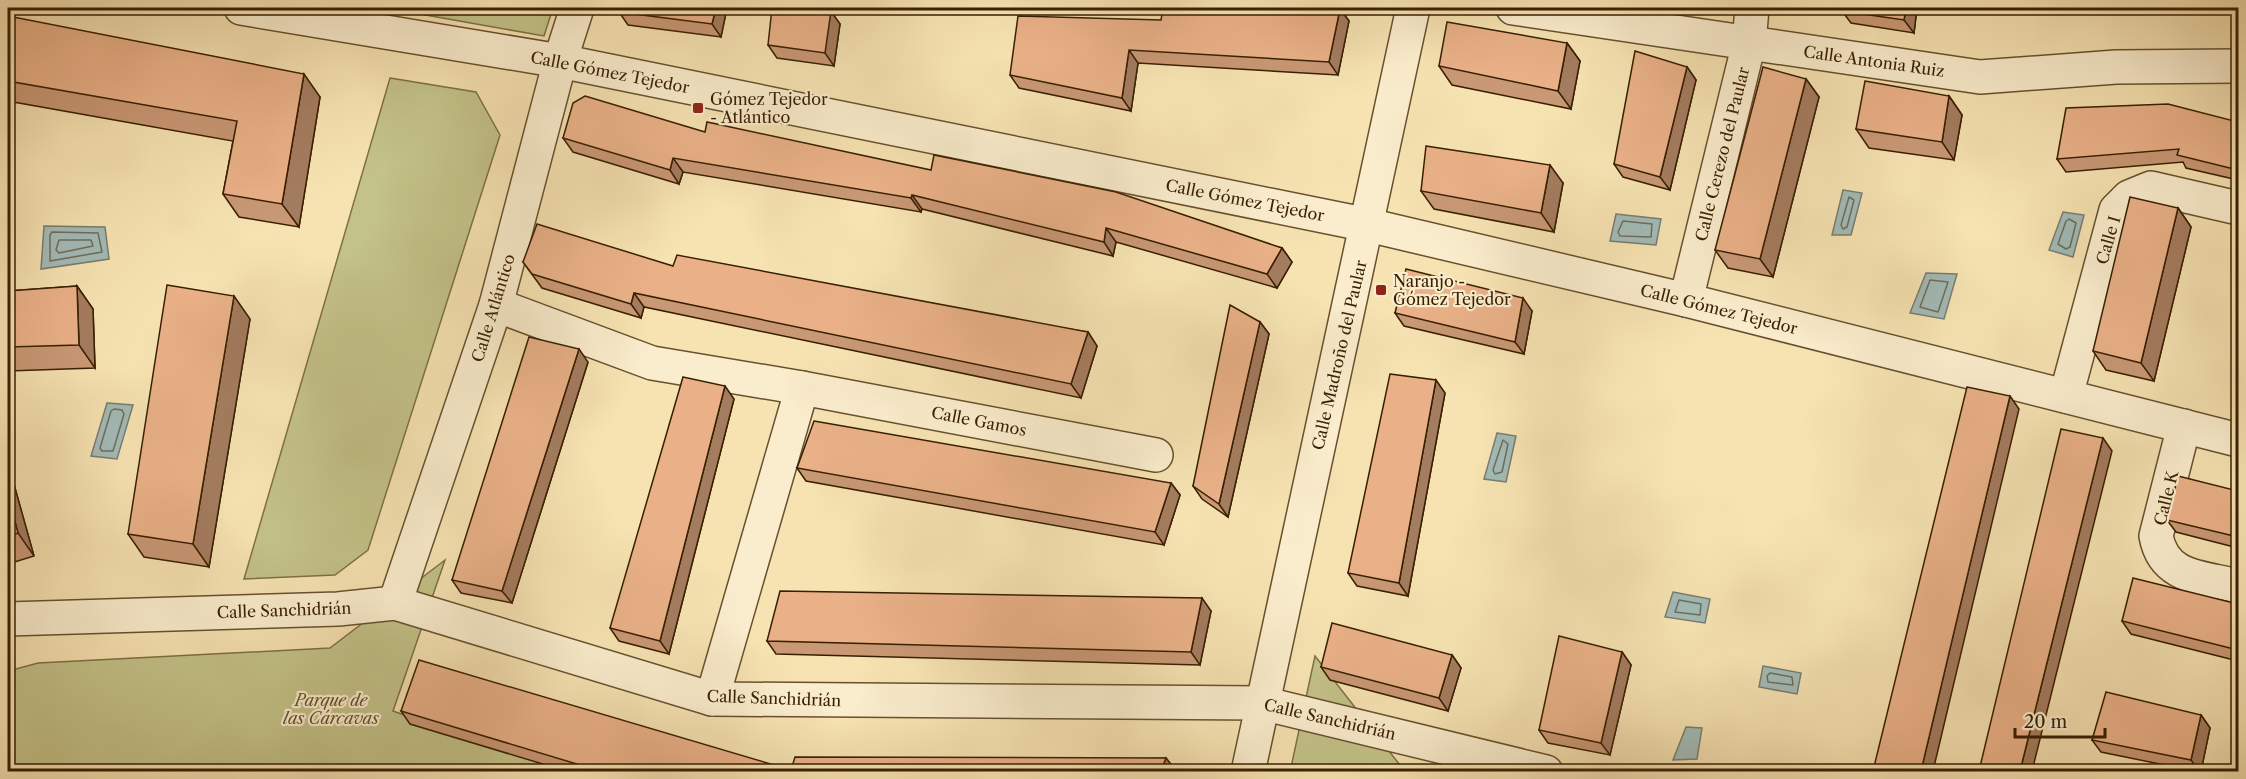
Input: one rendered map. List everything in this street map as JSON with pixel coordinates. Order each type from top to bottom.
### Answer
[{"type":"street","name":"Calle Gómez Tejedor","points":[[242,8],[560,61],[1368,225],[1686,300],[2238,440]]},
{"type":"street","name":"Calle Atlántico","points":[[395,603],[496,306],[560,61],[577,8]]},
{"type":"street","name":"Calle Madroño del Paular","points":[[1248,771],[1368,225],[1413,8]]},
{"type":"street","name":"Calle Antonia Ruiz","points":[[1513,8],[1980,77],[2116,67],[2238,66]]},
{"type":"street","name":"Calle Cerezo del Paular","points":[[1686,300],[1749,43],[1752,8]]},
{"type":"street","name":"Calle I","points":[[2066,396],[2116,210],[2129,197],[2151,188],[2238,208]]},
{"type":"street","name":"Calle Gamos","points":[[496,306],[652,363],[802,388],[1156,455]]},
{"type":"street","points":[[712,699],[802,388]]},
{"type":"street","name":"Calle K","points":[[2184,426],[2156,536],[2159,552],[2168,565],[2183,573],[2238,586]]},
{"type":"street","name":"Calle Sanchidrián","points":[[8,619],[338,609],[395,603],[712,699],[1262,703],[1546,771]]},
{"type":"green space","points":[[386,8],[553,8],[544,36]]},
{"type":"green space","points":[[390,78],[476,92],[500,135],[368,550],[335,575],[244,579]]},
{"type":"green space","name":"Parque de las Cárcavas","points":[[445,560],[393,711],[566,772],[8,772],[8,671],[38,663],[330,648]]},
{"type":"green space","points":[[1315,656],[1403,769],[1402,772],[1290,772]]},
{"type":"water","points":[[1843,190],[1862,193],[1851,235],[1832,235]]},
{"type":"water","points":[[2063,212],[2084,215],[2073,257],[2049,250]]},
{"type":"water","points":[[1616,214],[1661,219],[1656,245],[1610,241]]},
{"type":"water","points":[[44,226],[105,227],[109,259],[41,269]]},
{"type":"water","points":[[1926,273],[1957,274],[1944,319],[1910,313]]},
{"type":"water","points":[[107,403],[133,405],[117,459],[91,456]]},
{"type":"water","points":[[1497,433],[1516,436],[1506,482],[1484,479]]},
{"type":"water","points":[[1673,592],[1710,599],[1705,623],[1665,617]]},
{"type":"water","points":[[1763,666],[1801,673],[1797,694],[1759,687]]},
{"type":"water","points":[[1686,727],[1702,728],[1697,759],[1673,760]]},
{"type":"building","points":[[620,8],[716,8],[712,24],[619,12]]},
{"type":"building","points":[[772,8],[820,8],[831,11],[825,53],[768,45]]},
{"type":"building","points":[[1163,8],[1340,9],[1329,62],[1129,50],[1122,98],[1010,75],[1018,16],[1161,20]]},
{"type":"building","points":[[1842,8],[1906,8],[1904,20],[1842,11]]},
{"type":"building","points":[[8,16],[304,74],[282,204],[223,194],[237,121],[8,81]]},
{"type":"building","points":[[1447,22],[1567,43],[1558,91],[1439,66]]},
{"type":"building","points":[[1635,51],[1687,67],[1660,177],[1614,164]]},
{"type":"building","points":[[1763,67],[1806,79],[1760,259],[1715,250]]},
{"type":"building","points":[[1865,81],[1949,96],[1942,142],[1856,129]]},
{"type":"building","points":[[585,96],[705,132],[707,122],[931,170],[934,155],[1116,192],[1282,248],[1267,274],[1106,228],[1104,242],[912,195],[911,198],[673,158],[670,170],[563,138],[573,103]]},
{"type":"building","points":[[2168,104],[2238,122],[2238,170],[2177,155],[2179,149],[2057,159],[2066,108]]},
{"type":"building","points":[[1426,146],[1550,165],[1541,213],[1421,191]]},
{"type":"building","points":[[2130,197],[2178,208],[2141,363],[2093,351]]},
{"type":"building","points":[[537,224],[673,266],[677,255],[1088,332],[1071,384],[634,293],[631,304],[532,274],[523,262]]},
{"type":"building","points":[[1406,269],[1523,298],[1515,342],[1395,313]]},
{"type":"building","points":[[167,285],[234,296],[193,544],[128,534]]},
{"type":"building","points":[[77,286],[79,345],[8,347],[8,291]]},
{"type":"building","points":[[1230,305],[1260,322],[1219,504],[1193,486]]},
{"type":"building","points":[[529,337],[579,349],[502,591],[452,580]]},
{"type":"building","points":[[1390,374],[1436,380],[1399,583],[1348,573]]},
{"type":"building","points":[[683,377],[725,386],[660,641],[610,628]]},
{"type":"building","points":[[1967,387],[2010,396],[1921,771],[1873,771]]},
{"type":"building","points":[[814,421],[1171,483],[1155,532],[797,468]]},
{"type":"building","points":[[2061,429],[2103,438],[2020,771],[1979,771]]},
{"type":"building","points":[[2178,476],[2238,491],[2238,537],[2167,520]]},
{"type":"building","points":[[8,496],[18,533],[8,537]]},
{"type":"building","points":[[2133,578],[2238,604],[2238,650],[2122,621]]},
{"type":"building","points":[[780,591],[1202,598],[1191,652],[767,641]]},
{"type":"building","points":[[1332,623],[1452,655],[1439,698],[1321,667]]},
{"type":"building","points":[[1559,636],[1622,652],[1601,743],[1539,730]]},
{"type":"building","points":[[419,660],[791,770],[795,757],[1166,758],[1161,771],[600,771],[401,711]]},
{"type":"building","points":[[2106,692],[2201,715],[2191,760],[2092,740]]},
{"type":"place","name":"Gómez Tejedor - Atlántico","points":[[698,108]]},
{"type":"place","name":"Naranjo - Gómez Tejedor","points":[[1381,290]]}]
